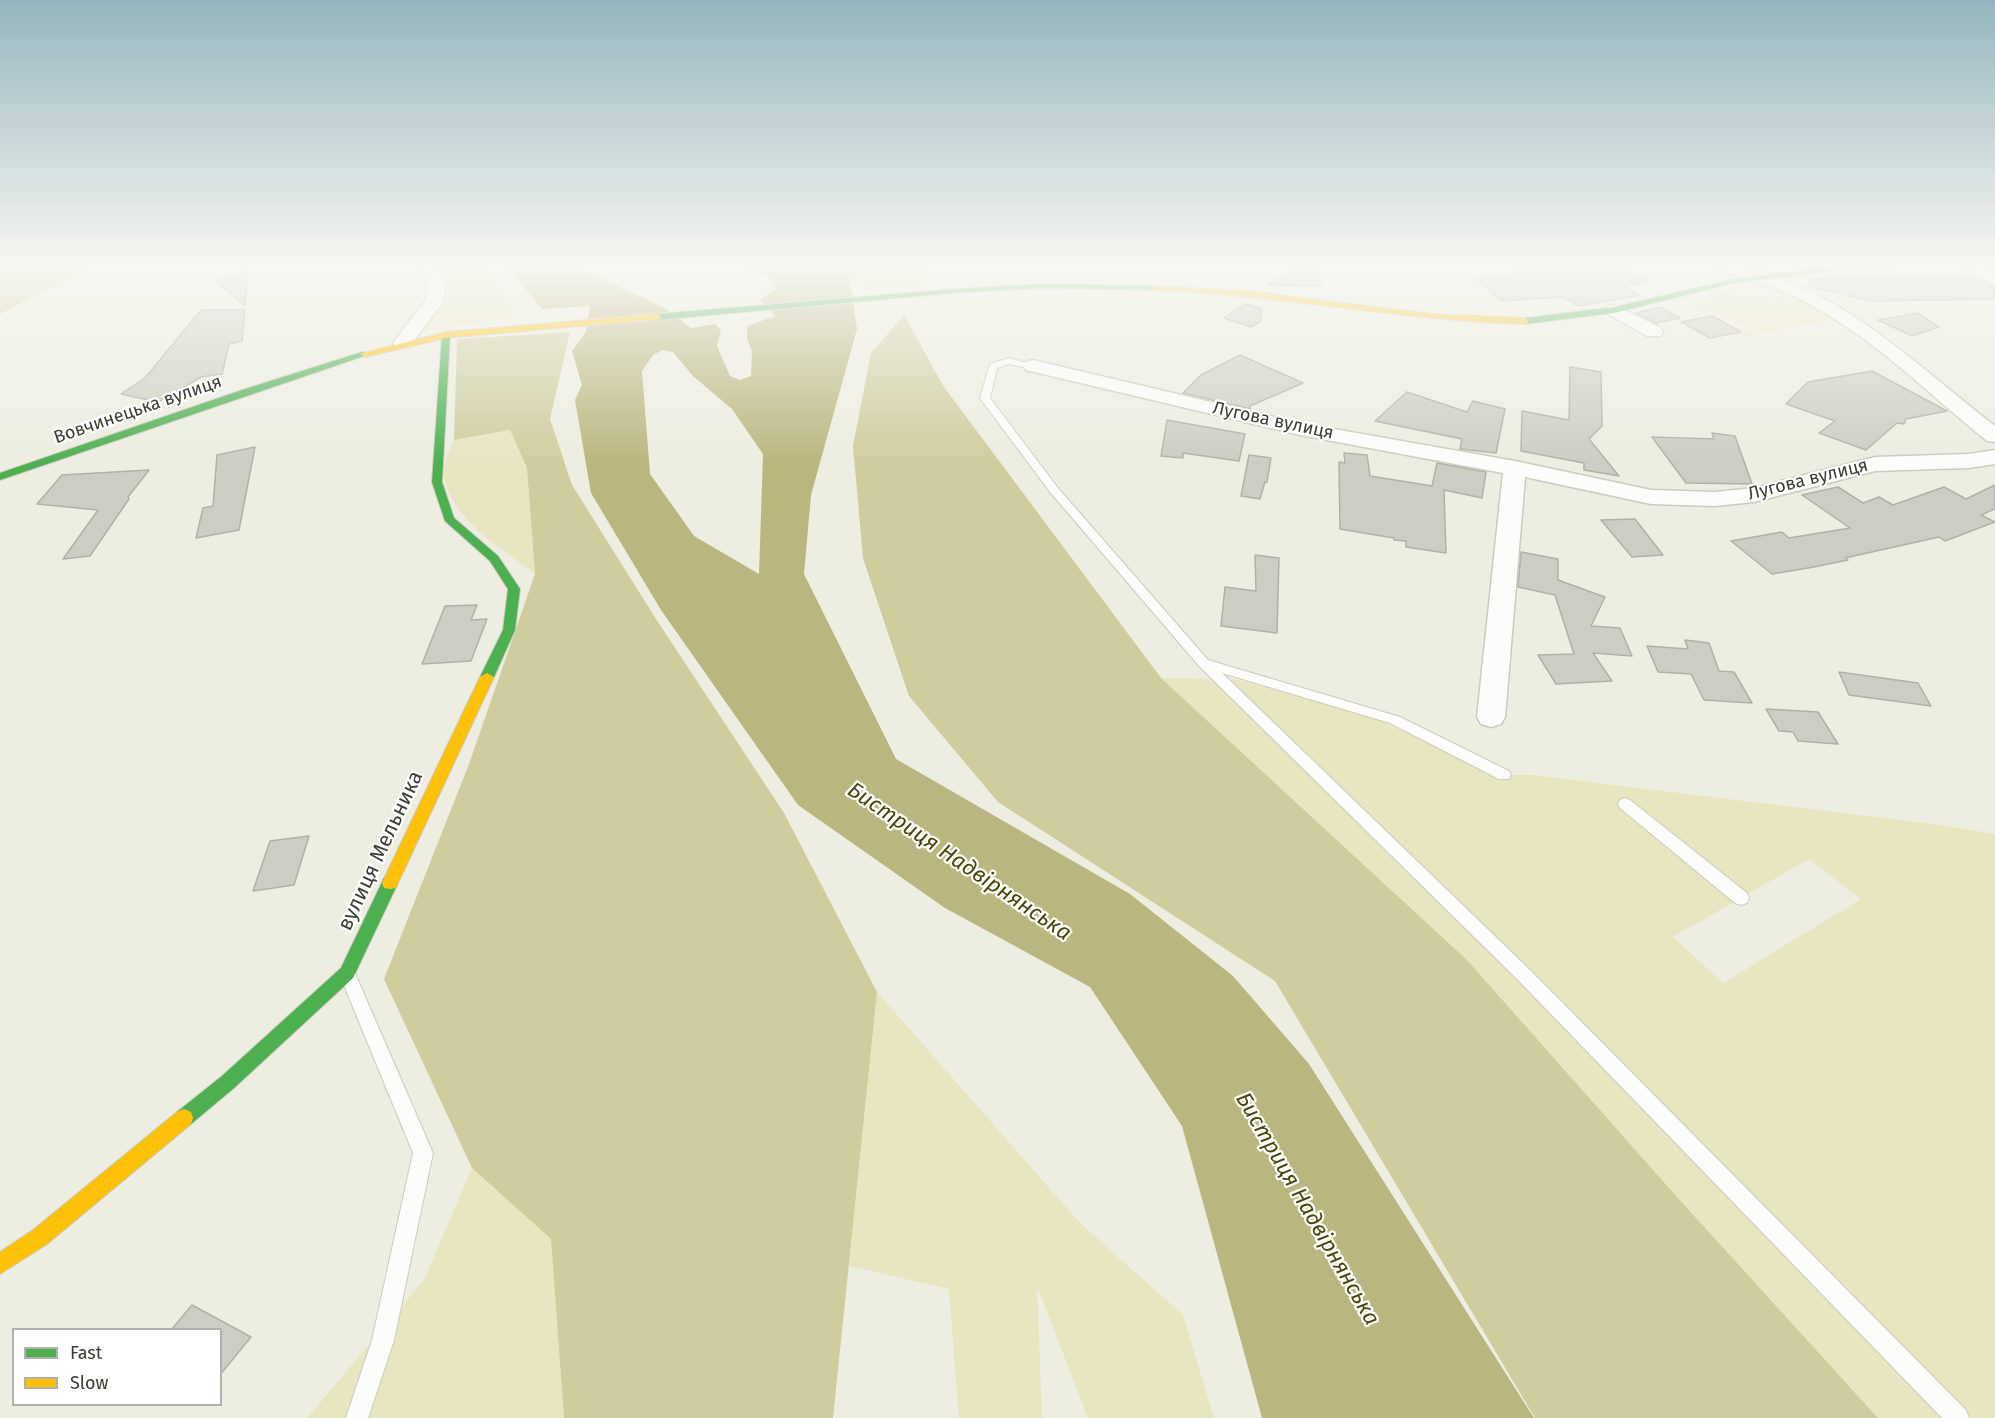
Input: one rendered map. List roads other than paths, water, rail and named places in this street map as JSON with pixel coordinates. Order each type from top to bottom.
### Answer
[{"type":"street","points":[[402,343],[411,331]]},
{"type":"street","name":"Вовчинецька вулиця","points":[[0,477],[89,444],[355,356],[402,343],[446,335],[495,331]]},
{"type":"street","points":[[1866,331],[1995,436]]},
{"type":"street","name":"вулиця Мельника","points":[[0,1264],[40,1237],[228,1082],[346,973],[509,630],[514,589],[494,559],[449,519],[437,482],[446,335]]},
{"type":"street","name":"Лугова вулиця","points":[[1033,366],[1300,429],[1515,468],[1651,497],[1715,499],[1754,495],[1875,464],[1969,461],[1995,457]]},
{"type":"street","points":[[1491,717],[1515,468]]},
{"type":"lane","points":[[1033,366],[1009,361],[993,366],[985,398],[1054,490],[1204,663],[1524,975],[1958,1418]]},
{"type":"lane","points":[[1204,663],[1395,720],[1504,775]]},
{"type":"lane","points":[[1625,804],[1741,898]]},
{"type":"lane","points":[[346,973],[423,1153],[383,1340],[357,1418]]},
{"type":"water","name":"Бистриця Надвірнянська","points":[[721,331],[717,346],[730,376],[740,380],[751,376],[752,351],[747,339],[747,331],[856,331],[811,495],[804,574],[896,759],[1130,894],[1233,976],[1309,1064],[1534,1418],[1262,1418],[1182,1126],[1090,987],[945,908],[798,805],[661,610],[591,493],[575,400],[582,385],[572,351],[586,332]],"holes":[[[663,350],[673,352],[693,376],[732,409],[763,454],[759,574],[694,536],[650,474],[642,371],[653,355]]]}]
